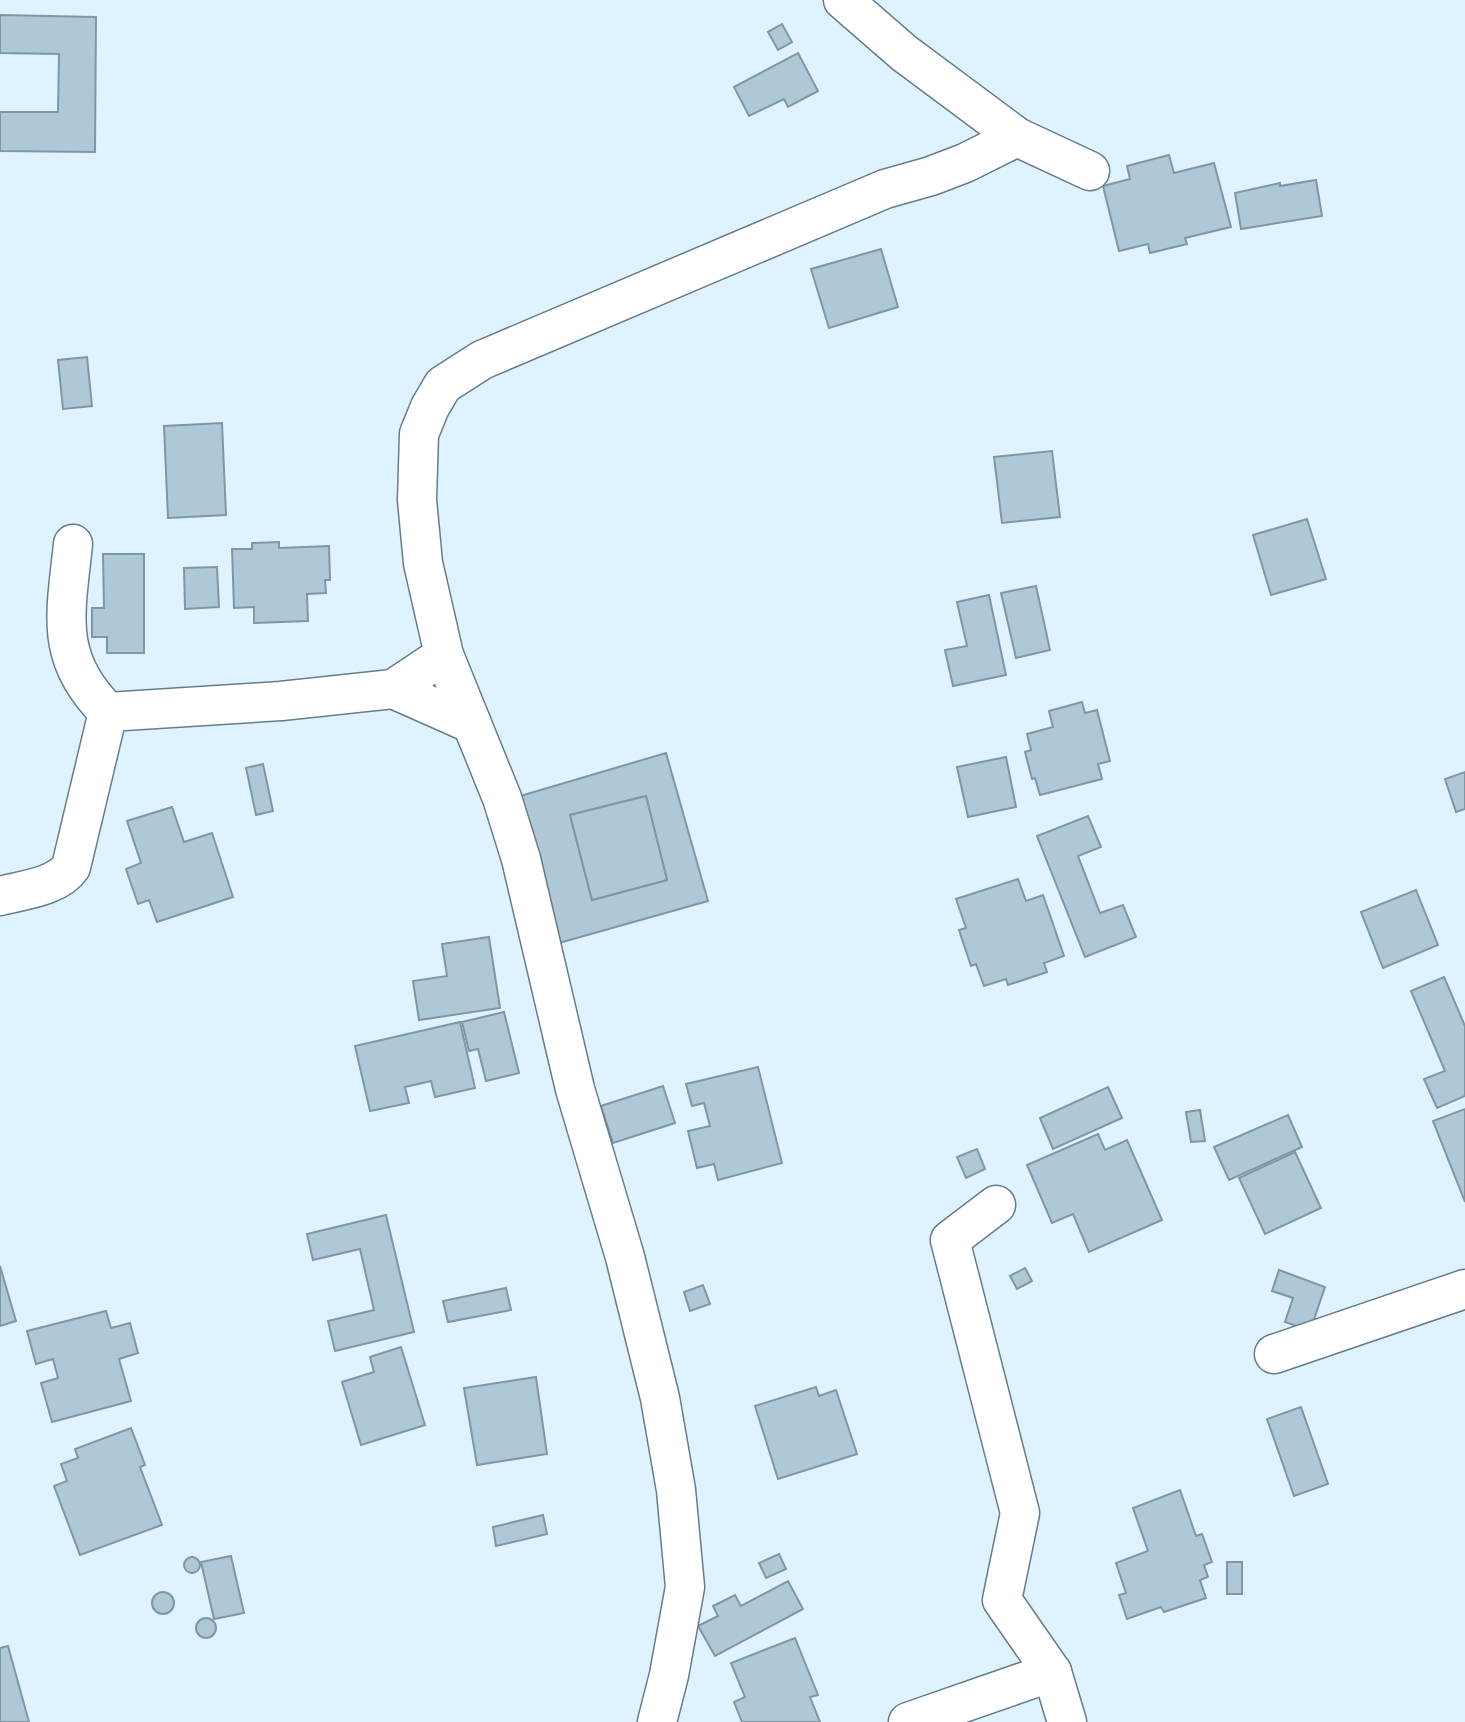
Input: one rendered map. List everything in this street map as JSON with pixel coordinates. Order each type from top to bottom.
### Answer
[{"type":"street","points":[[843,0],[904,53],[1017,136],[1090,171]]},
{"type":"street","points":[[657,1722],[669,1675],[685,1587],[676,1490],[660,1398],[625,1257],[576,1089],[522,859],[502,798],[444,655],[423,563],[417,478],[419,434],[443,385],[482,360],[885,189],[965,163],[1017,136]]},
{"type":"street","points":[[73,544],[65,617],[69,655],[80,678],[108,712]]},
{"type":"street","points":[[108,712],[281,701],[393,689],[444,655]]},
{"type":"street","points":[[393,689],[472,724]]},
{"type":"street","points":[[0,897],[57,880],[71,867],[108,712]]},
{"type":"street","points":[[996,1205],[950,1240],[1020,1513],[1002,1600],[1052,1671],[1068,1722]]},
{"type":"street","points":[[1274,1354],[1465,1289]]},
{"type":"street","points":[[908,1722],[1052,1671]]},
{"type":"building","points":[[0,15],[96,17],[95,152],[0,151],[0,112],[58,112],[59,54],[0,53]]},
{"type":"building","points":[[782,24],[792,42],[778,50],[768,32]]},
{"type":"building","points":[[798,53],[818,91],[788,107],[784,99],[749,116],[734,87]]},
{"type":"building","points":[[1169,155],[1174,173],[1214,163],[1231,227],[1185,238],[1187,244],[1150,253],[1148,244],[1119,251],[1103,186],[1130,179],[1127,166]]},
{"type":"building","points":[[1316,180],[1322,216],[1241,229],[1235,193],[1280,183],[1280,186]]},
{"type":"building","points":[[881,249],[898,307],[829,328],[811,269]]},
{"type":"building","points":[[87,357],[92,406],[63,409],[58,360]]},
{"type":"building","points":[[222,423],[226,515],[168,518],[164,426]]},
{"type":"building","points":[[1052,451],[1060,517],[1002,523],[994,457]]},
{"type":"building","points":[[1307,519],[1326,579],[1271,595],[1253,535]]},
{"type":"building","points":[[279,542],[279,548],[329,546],[330,580],[325,580],[326,593],[307,594],[308,621],[254,623],[254,607],[234,608],[232,549],[252,549],[252,543]]},
{"type":"building","points":[[103,554],[144,554],[144,653],[107,653],[107,637],[92,637],[92,608],[104,608]]},
{"type":"building","points":[[217,567],[219,607],[185,609],[184,568]]},
{"type":"building","points":[[1036,586],[1050,650],[1016,658],[1001,593]]},
{"type":"building","points":[[989,595],[1006,675],[953,686],[945,650],[967,646],[957,602]]},
{"type":"building","points":[[1082,702],[1085,713],[1097,710],[1110,761],[1098,764],[1102,779],[1040,795],[1035,778],[1032,779],[1025,752],[1031,750],[1027,734],[1053,727],[1049,711]]},
{"type":"building","points":[[666,753],[708,901],[559,943],[517,797]],"holes":[[[646,796],[667,880],[592,900],[570,815]]]},
{"type":"building","points":[[1006,757],[1016,807],[968,817],[957,767]]},
{"type":"building","points":[[263,764],[273,811],[256,815],[246,768]]},
{"type":"building","points":[[1465,772],[1465,809],[1456,812],[1445,779]]},
{"type":"building","points":[[646,796],[667,880],[592,900],[570,815]]},
{"type":"building","points":[[172,807],[184,842],[212,833],[233,897],[157,922],[149,900],[138,904],[126,869],[141,863],[127,821]]},
{"type":"building","points":[[1088,816],[1101,847],[1078,856],[1100,913],[1123,905],[1136,937],[1085,957],[1037,836]]},
{"type":"building","points":[[1018,879],[1026,901],[1043,895],[1064,956],[1044,963],[1047,972],[1008,985],[1006,979],[984,986],[976,964],[971,966],[959,930],[966,928],[956,899]]},
{"type":"building","points":[[1416,890],[1438,945],[1383,968],[1361,912]]},
{"type":"building","points":[[489,937],[500,1008],[419,1020],[413,981],[447,976],[442,944]]},
{"type":"building","points":[[1444,977],[1465,1026],[1465,1096],[1437,1108],[1424,1079],[1445,1071],[1411,991]]},
{"type":"building","points":[[504,1012],[519,1073],[486,1081],[478,1049],[469,1051],[462,1022]]},
{"type":"building","points":[[460,1022],[475,1088],[435,1097],[431,1081],[405,1087],[409,1103],[370,1111],[355,1046]]},
{"type":"building","points":[[758,1067],[782,1163],[718,1180],[714,1164],[697,1168],[688,1131],[710,1126],[704,1103],[692,1106],[686,1084]]},
{"type":"building","points":[[663,1086],[675,1123],[613,1143],[601,1106]]},
{"type":"building","points":[[1108,1087],[1122,1118],[1053,1149],[1040,1118]]},
{"type":"building","points":[[1465,1109],[1465,1202],[1433,1121]]},
{"type":"building","points":[[1200,1110],[1205,1141],[1191,1142],[1186,1112]]},
{"type":"building","points":[[1288,1115],[1302,1147],[1229,1180],[1214,1147]]},
{"type":"building","points":[[1098,1134],[1105,1150],[1127,1140],[1162,1220],[1089,1252],[1073,1214],[1052,1223],[1027,1165]]},
{"type":"building","points":[[977,1149],[985,1169],[966,1178],[957,1157]]},
{"type":"building","points":[[1295,1152],[1321,1208],[1265,1234],[1239,1178]]},
{"type":"building","points":[[386,1215],[414,1332],[335,1351],[328,1321],[374,1310],[360,1249],[313,1260],[307,1234]]},
{"type":"building","points":[[0,1266],[16,1321],[0,1326]]},
{"type":"building","points":[[1025,1268],[1032,1281],[1017,1289],[1010,1276]]},
{"type":"building","points":[[1279,1270],[1325,1287],[1310,1331],[1285,1322],[1293,1298],[1272,1291]]},
{"type":"building","points":[[703,1285],[710,1304],[690,1311],[684,1292]]},
{"type":"building","points":[[506,1288],[511,1310],[448,1322],[443,1301]]},
{"type":"building","points":[[106,1311],[111,1328],[130,1323],[138,1353],[119,1359],[131,1401],[52,1422],[41,1383],[58,1378],[53,1359],[36,1364],[27,1331]]},
{"type":"building","points":[[401,1347],[425,1425],[361,1445],[342,1382],[374,1372],[370,1357]]},
{"type":"building","points":[[536,1377],[547,1454],[477,1465],[464,1388]]},
{"type":"building","points":[[816,1387],[819,1396],[836,1390],[857,1454],[778,1479],[755,1406]]},
{"type":"building","points":[[1301,1407],[1328,1484],[1294,1496],[1267,1419]]},
{"type":"building","points":[[131,1428],[145,1465],[140,1467],[162,1525],[80,1555],[54,1486],[67,1481],[61,1464],[78,1458],[75,1449]]},
{"type":"building","points":[[1180,1490],[1196,1536],[1202,1534],[1212,1562],[1204,1565],[1208,1577],[1200,1580],[1206,1598],[1164,1612],[1161,1607],[1127,1619],[1119,1595],[1126,1593],[1116,1563],[1148,1551],[1133,1508]]},
{"type":"building","points":[[543,1515],[547,1534],[496,1546],[493,1527]]},
{"type":"building","points":[[779,1554],[786,1569],[766,1578],[759,1563]]},
{"type":"building","points":[[231,1556],[244,1613],[214,1619],[201,1562]]},
{"type":"building","points":[[192,1557],[198,1559],[198,1571],[192,1573],[186,1571],[184,1565],[186,1559]]},
{"type":"building","points":[[1227,1562],[1242,1562],[1242,1594],[1227,1594]]},
{"type":"building","points":[[788,1581],[803,1609],[715,1656],[698,1626],[718,1616],[713,1606],[735,1595],[741,1606]]},
{"type":"building","points":[[163,1592],[171,1595],[174,1603],[171,1611],[163,1614],[155,1611],[152,1603],[155,1595]]},
{"type":"building","points":[[206,1618],[213,1621],[216,1628],[213,1635],[206,1638],[199,1635],[196,1628],[199,1621]]},
{"type":"building","points":[[795,1638],[818,1695],[810,1697],[820,1722],[742,1722],[734,1702],[745,1697],[731,1663]]},
{"type":"building","points":[[8,1646],[29,1722],[0,1722],[0,1648]]}]
